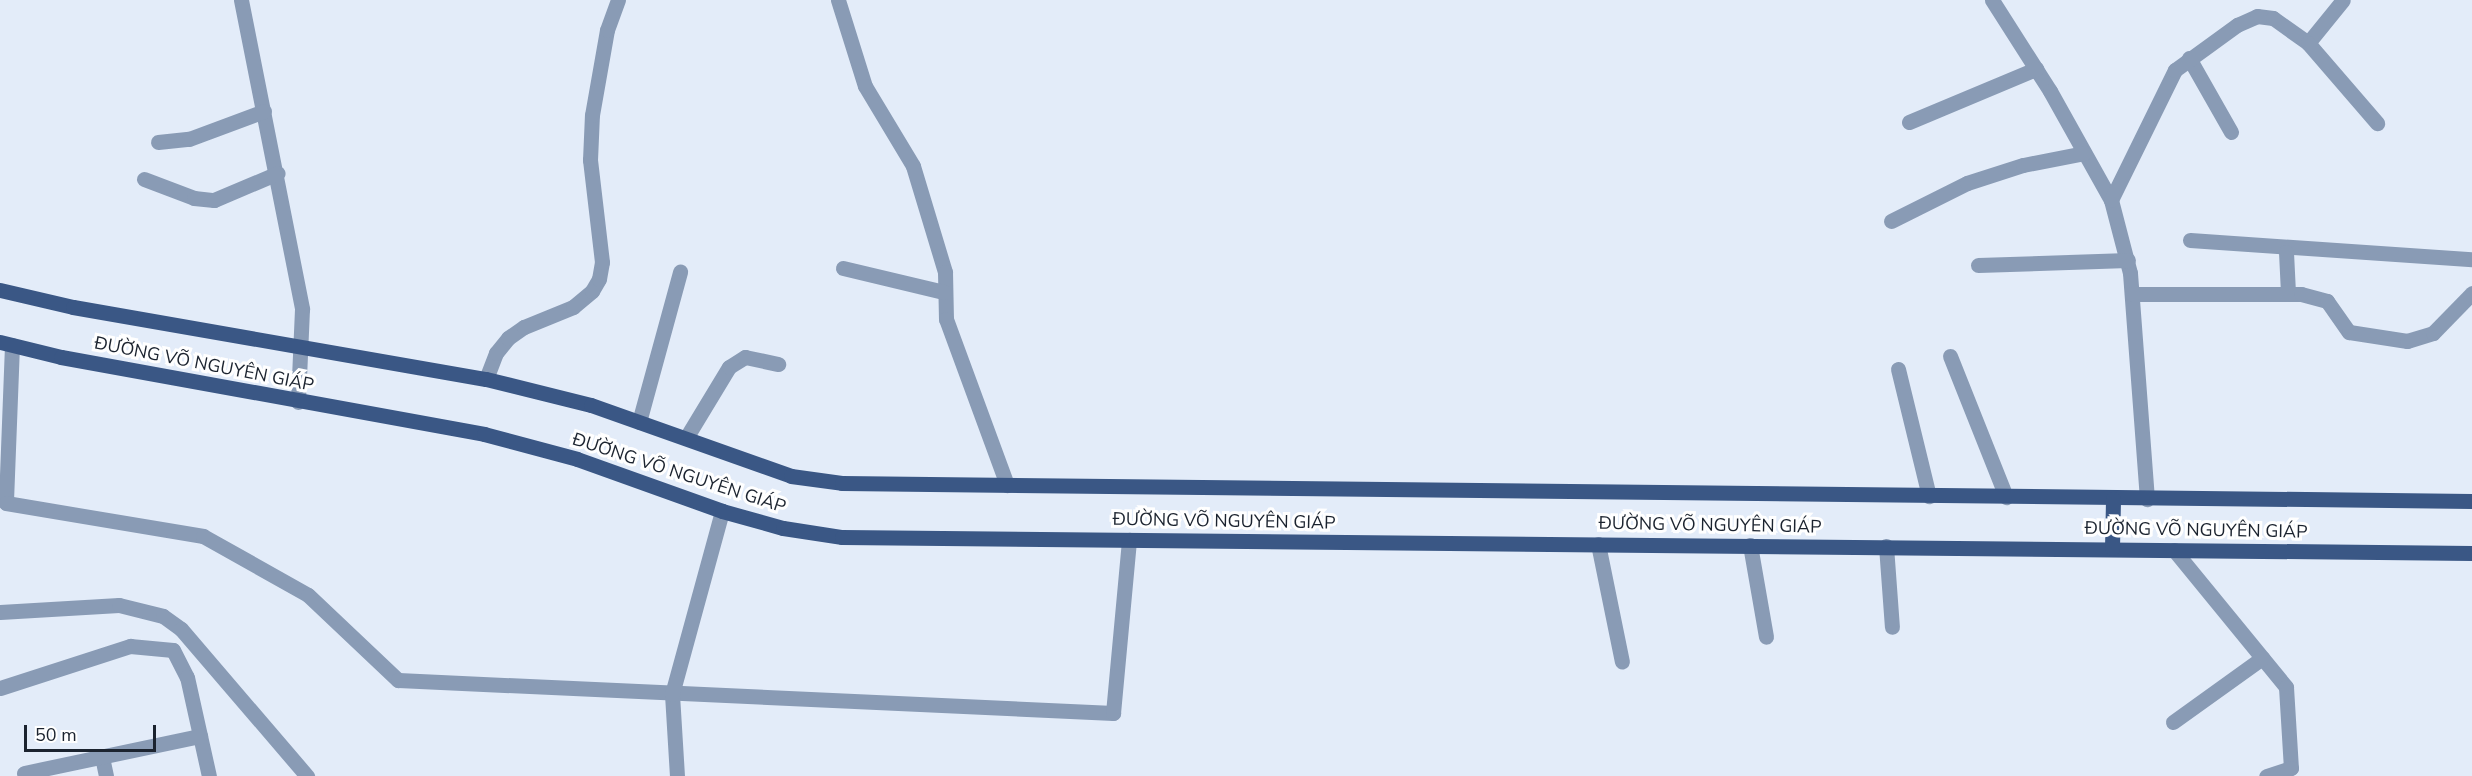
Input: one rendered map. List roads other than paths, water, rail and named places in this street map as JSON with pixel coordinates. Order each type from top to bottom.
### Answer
[{"type":"main road","name":"ĐƯỜNG VÕ NGUYÊN GIÁP","points":[[0,290],[74,307],[486,379],[591,405],[791,476],[842,483],[2113,499],[2472,501]]},
{"type":"main road","name":"ĐƯỜNG VÕ NGUYÊN GIÁP","points":[[6,343],[298,402],[484,434],[578,459],[722,511],[783,528],[842,537],[2472,553]]},
{"type":"main road","points":[[2112,548],[2113,499]]},
{"type":"street","points":[[241,0],[278,173],[302,309],[298,402]]},
{"type":"street","points":[[486,379],[496,353],[508,338],[524,327],[573,307],[592,291],[599,279],[602,262],[591,178],[592,115],[607,30],[618,0]]},
{"type":"street","points":[[838,0],[865,86],[913,166],[937,238],[945,272],[946,319],[1006,485]]},
{"type":"street","points":[[1992,0],[2036,69],[2111,200],[2128,260],[2133,294],[2146,499]]},
{"type":"street","points":[[2308,43],[2343,0]]},
{"type":"street","points":[[2111,200],[2175,70],[2189,58],[2257,16],[2273,18],[2308,43],[2377,123]]},
{"type":"street","points":[[2189,58],[2232,132]]},
{"type":"street","points":[[1909,122],[2036,69]]},
{"type":"street","points":[[158,142],[189,139],[264,111]]},
{"type":"street","points":[[1891,221],[1967,183],[2024,165],[2084,153]]},
{"type":"street","points":[[144,179],[194,198],[214,200],[278,173]]},
{"type":"street","points":[[2190,240],[2472,259]]},
{"type":"street","points":[[2286,252],[2288,293]]},
{"type":"street","points":[[1978,265],[2128,260]]},
{"type":"street","points":[[843,268],[944,292]]},
{"type":"street","points":[[639,422],[680,272]]},
{"type":"street","points":[[2133,294],[2288,293],[2327,301],[2349,332],[2407,341],[2433,333],[2472,293]]},
{"type":"street","points":[[6,343],[6,503],[203,536],[308,596],[398,680],[1113,713],[1129,540]]},
{"type":"street","points":[[1950,356],[2006,497]]},
{"type":"street","points":[[686,438],[729,367],[745,357],[778,364]]},
{"type":"street","points":[[1899,369],[1929,496]]},
{"type":"street","points":[[677,776],[672,694],[722,511]]},
{"type":"street","points":[[1598,543],[1622,662]]},
{"type":"street","points":[[1750,545],[1766,637]]},
{"type":"street","points":[[1886,546],[1892,627]]},
{"type":"street","points":[[2174,550],[2286,687],[2291,768],[2266,776]]},
{"type":"street","points":[[0,612],[118,605],[163,616],[181,629],[307,776]]},
{"type":"street","points":[[0,687],[130,646],[164,646],[173,650],[180,660],[209,776]]},
{"type":"street","points":[[2173,722],[2262,658]]},
{"type":"street","points":[[24,773],[200,736]]},
{"type":"street","points":[[102,757],[106,776]]}]
